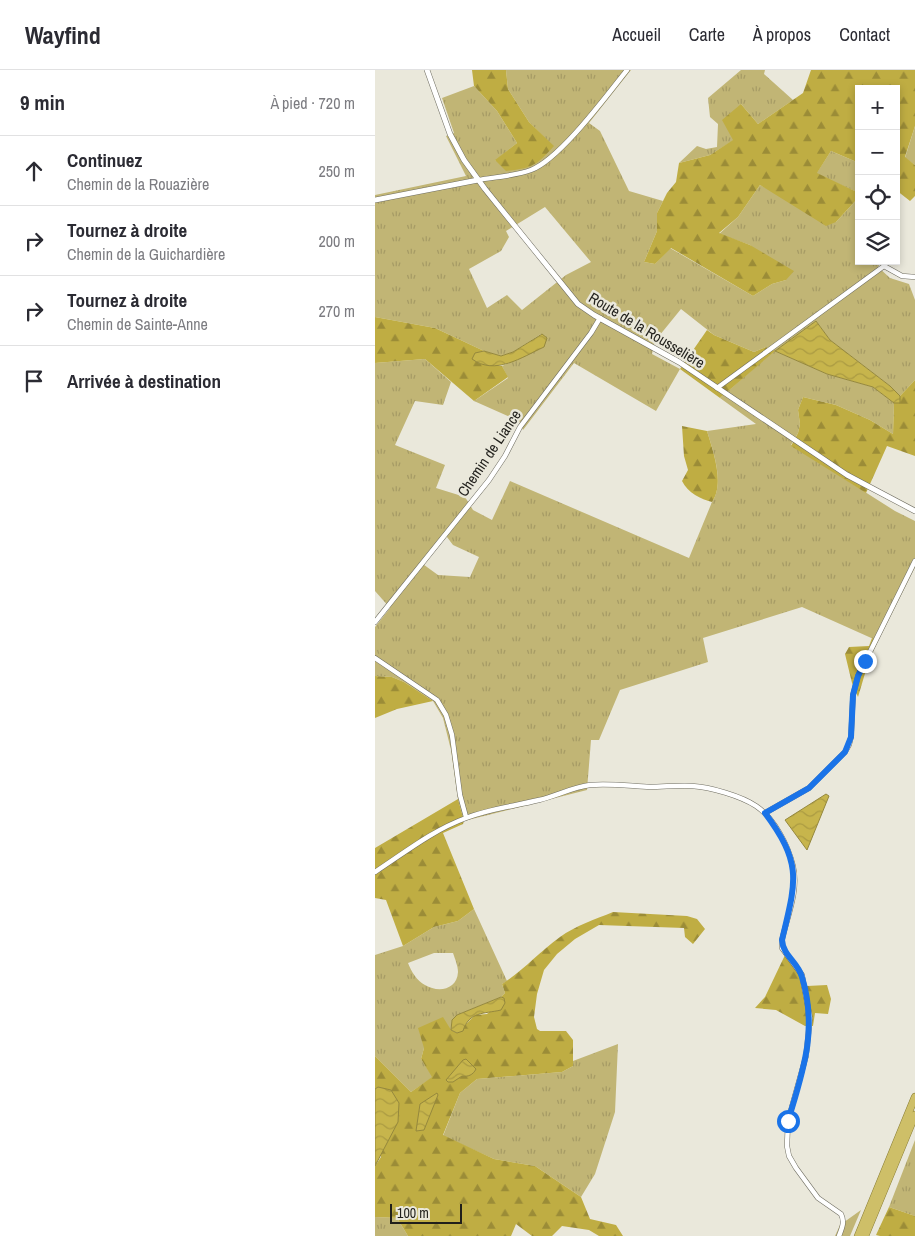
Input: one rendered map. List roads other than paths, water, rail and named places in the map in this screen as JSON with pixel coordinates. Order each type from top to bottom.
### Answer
[{"type":"highway","points":[[858,1236],[915,1097]]},
{"type":"highway","points":[[865,1236],[915,1115]]},
{"type":"street","name":"Route de la Rousselière","points":[[427,70],[451,134],[464,160],[575,301],[599,318],[679,362],[847,475],[915,511]]},
{"type":"street","points":[[375,200],[531,170],[556,153],[627,70]]},
{"type":"street","points":[[717,388],[884,266],[902,276],[915,276]]},
{"type":"street","name":"Chemin de Liance","points":[[375,622],[489,480],[505,456],[520,427],[591,333],[599,318]]},
{"type":"street","points":[[765,813],[809,788],[830,768],[849,745],[853,695],[858,676],[915,561]]},
{"type":"street","points":[[375,658],[437,700],[452,735],[459,795],[466,818]]},
{"type":"street","points":[[375,872],[438,831],[466,818],[540,800],[587,785],[601,784],[666,788],[702,787],[755,805],[765,813],[777,830],[793,867],[794,882],[782,948],[802,975],[810,1018],[806,1056],[788,1121],[787,1146],[789,1156],[796,1168],[818,1198],[841,1214],[843,1226],[839,1236]]},
{"type":"water","points":[[816,321],[830,340],[890,386],[900,396],[900,403],[894,403],[873,387],[827,374],[775,351]]},
{"type":"water","points":[[542,334],[547,338],[544,347],[518,360],[490,366],[472,359],[475,353],[484,351],[501,356],[513,352]]},
{"type":"water","points":[[826,794],[829,796],[807,850],[785,820]]},
{"type":"water","points":[[501,997],[504,998],[505,1003],[501,1010],[478,1014],[469,1020],[463,1031],[457,1033],[451,1030],[452,1020],[457,1015]]},
{"type":"water","points":[[466,1059],[476,1069],[475,1071],[453,1082],[448,1082],[446,1080]]},
{"type":"water","points":[[378,1087],[391,1090],[399,1103],[398,1122],[375,1166],[375,1089]]},
{"type":"water","points":[[437,1093],[438,1095],[424,1130],[416,1131],[420,1104]]}]
